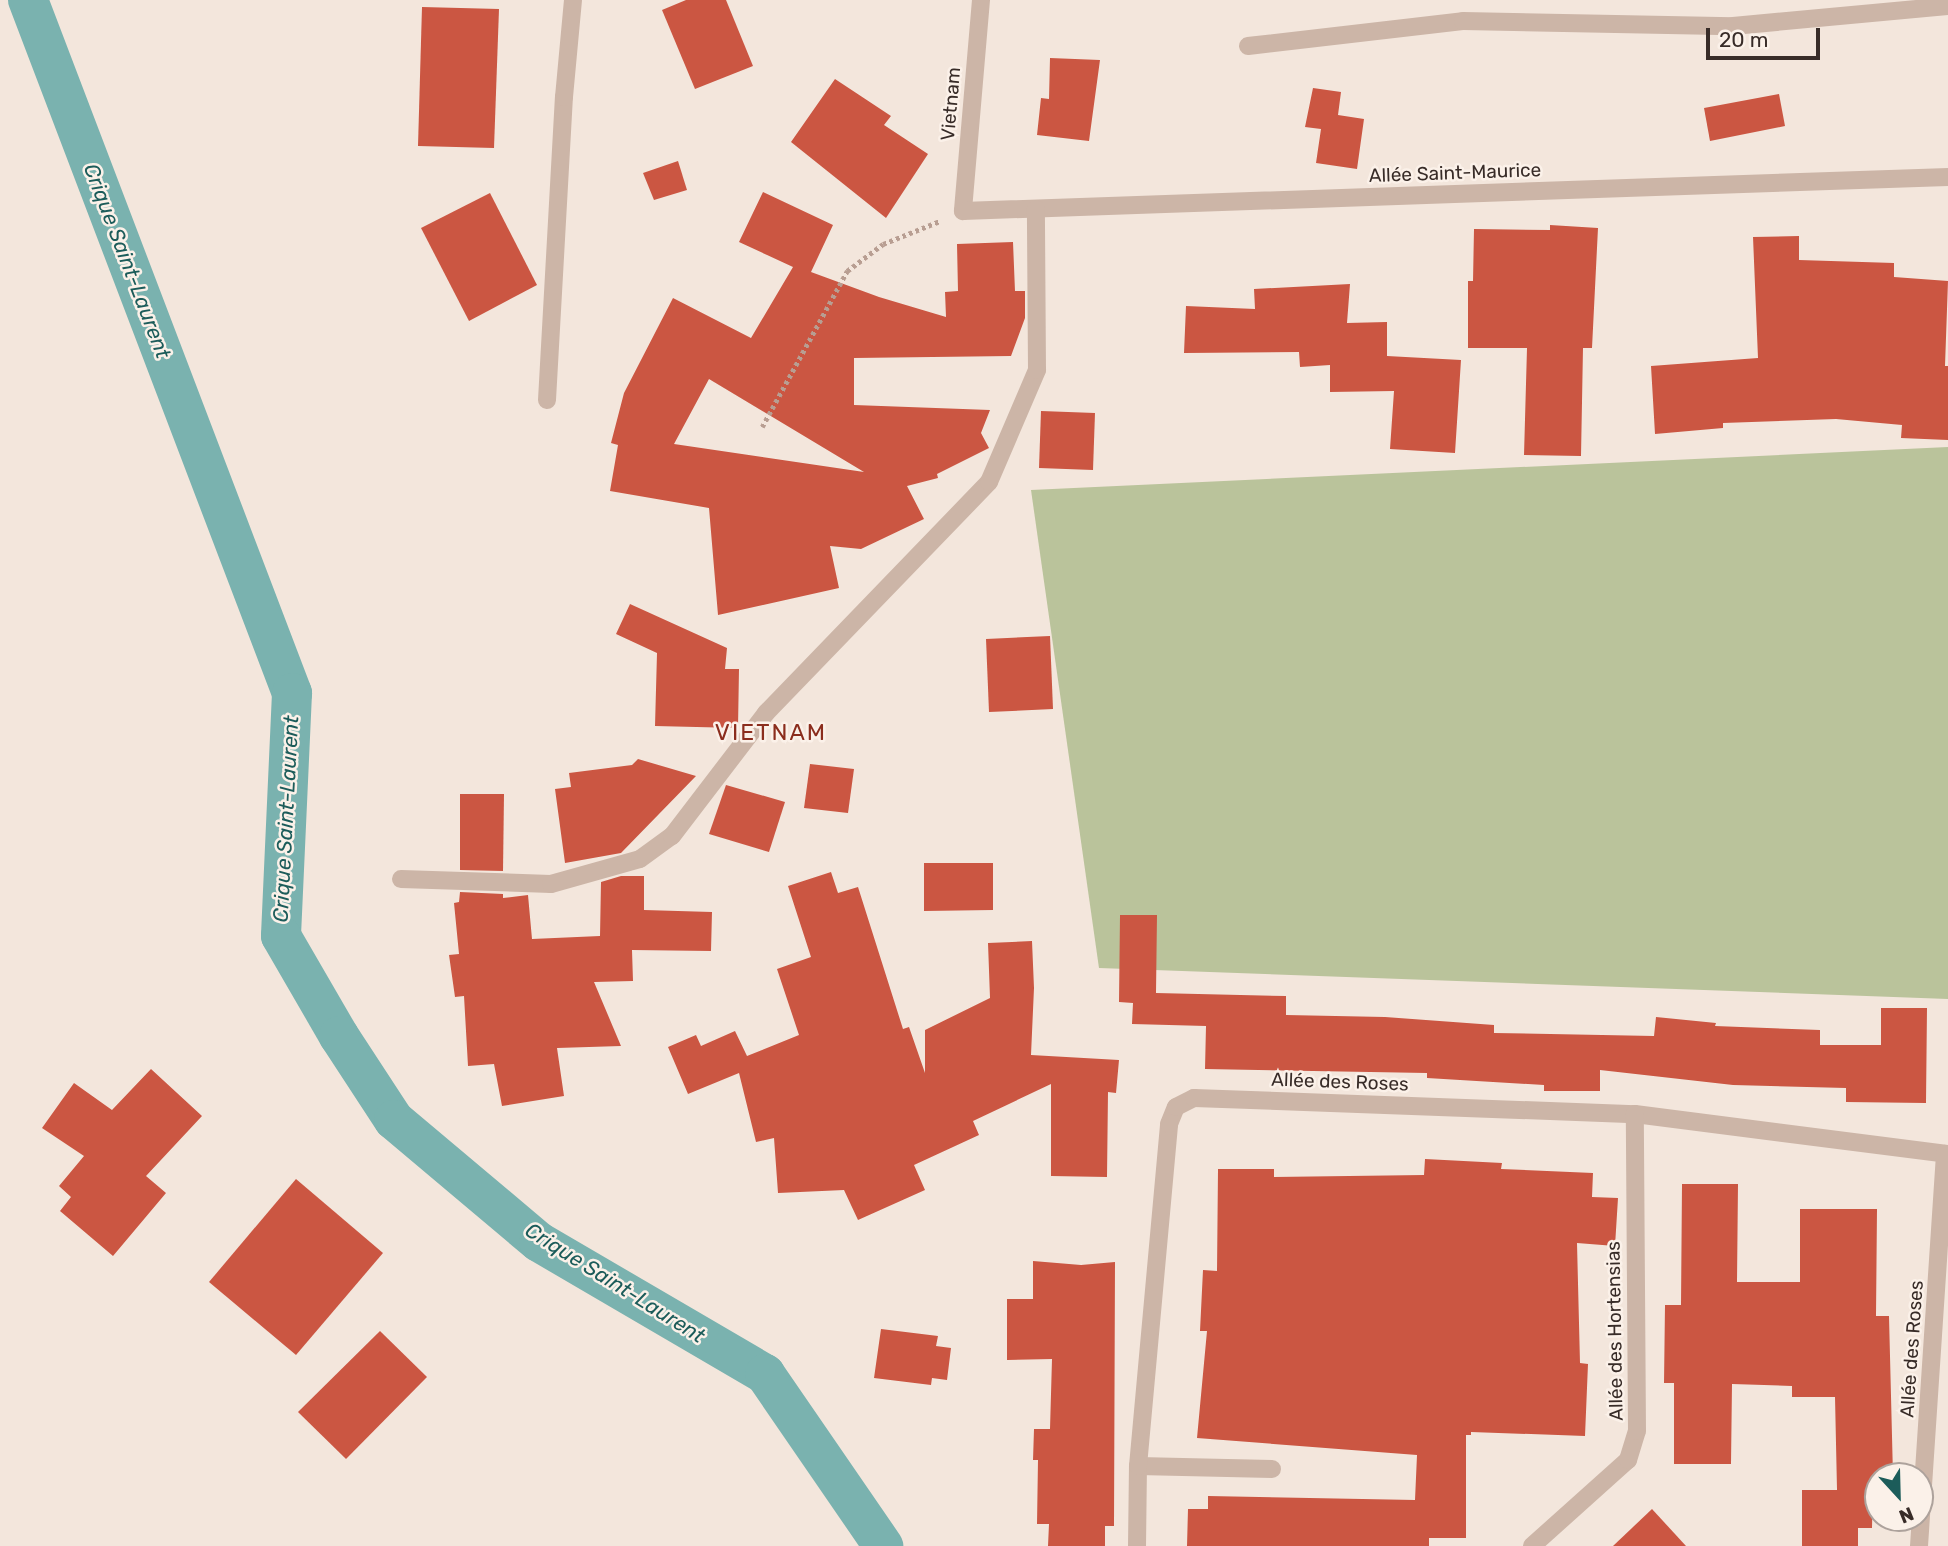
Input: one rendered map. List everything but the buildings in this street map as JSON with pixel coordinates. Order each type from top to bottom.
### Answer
[{"type":"street","points":[[547,400],[564,97],[573,0]]},
{"type":"street","name":"Vietnam","points":[[963,211],[981,0]]},
{"type":"street","points":[[1248,46],[1463,21],[1733,26],[1948,6]]},
{"type":"street","name":"Allée Saint-Maurice","points":[[963,211],[1948,177]]},
{"type":"street","points":[[401,879],[551,884],[640,859],[672,836],[766,713],[989,482],[1037,370],[1036,209]]},
{"type":"street","name":"Allée des Roses","points":[[1137,1546],[1138,1466],[1168,1124],[1176,1107],[1194,1098],[1635,1114],[1947,1154],[1919,1546]]},
{"type":"street","name":"Allée des Hortensias","points":[[1532,1546],[1628,1460],[1637,1431],[1635,1114]]},
{"type":"street","points":[[1138,1466],[1272,1469]]},
{"type":"path","points":[[762,428],[847,271],[883,244],[963,211]]},
{"type":"green space","points":[[1948,447],[1948,999],[1099,968],[1031,490]]},
{"type":"waterway","name":"Crique Saint-Laurent","points":[[28,0],[292,693],[281,936],[339,1036],[394,1120],[539,1242],[765,1374],[883,1546]]},
{"type":"district","name":"VIETNAM","points":[[771,732]]}]
